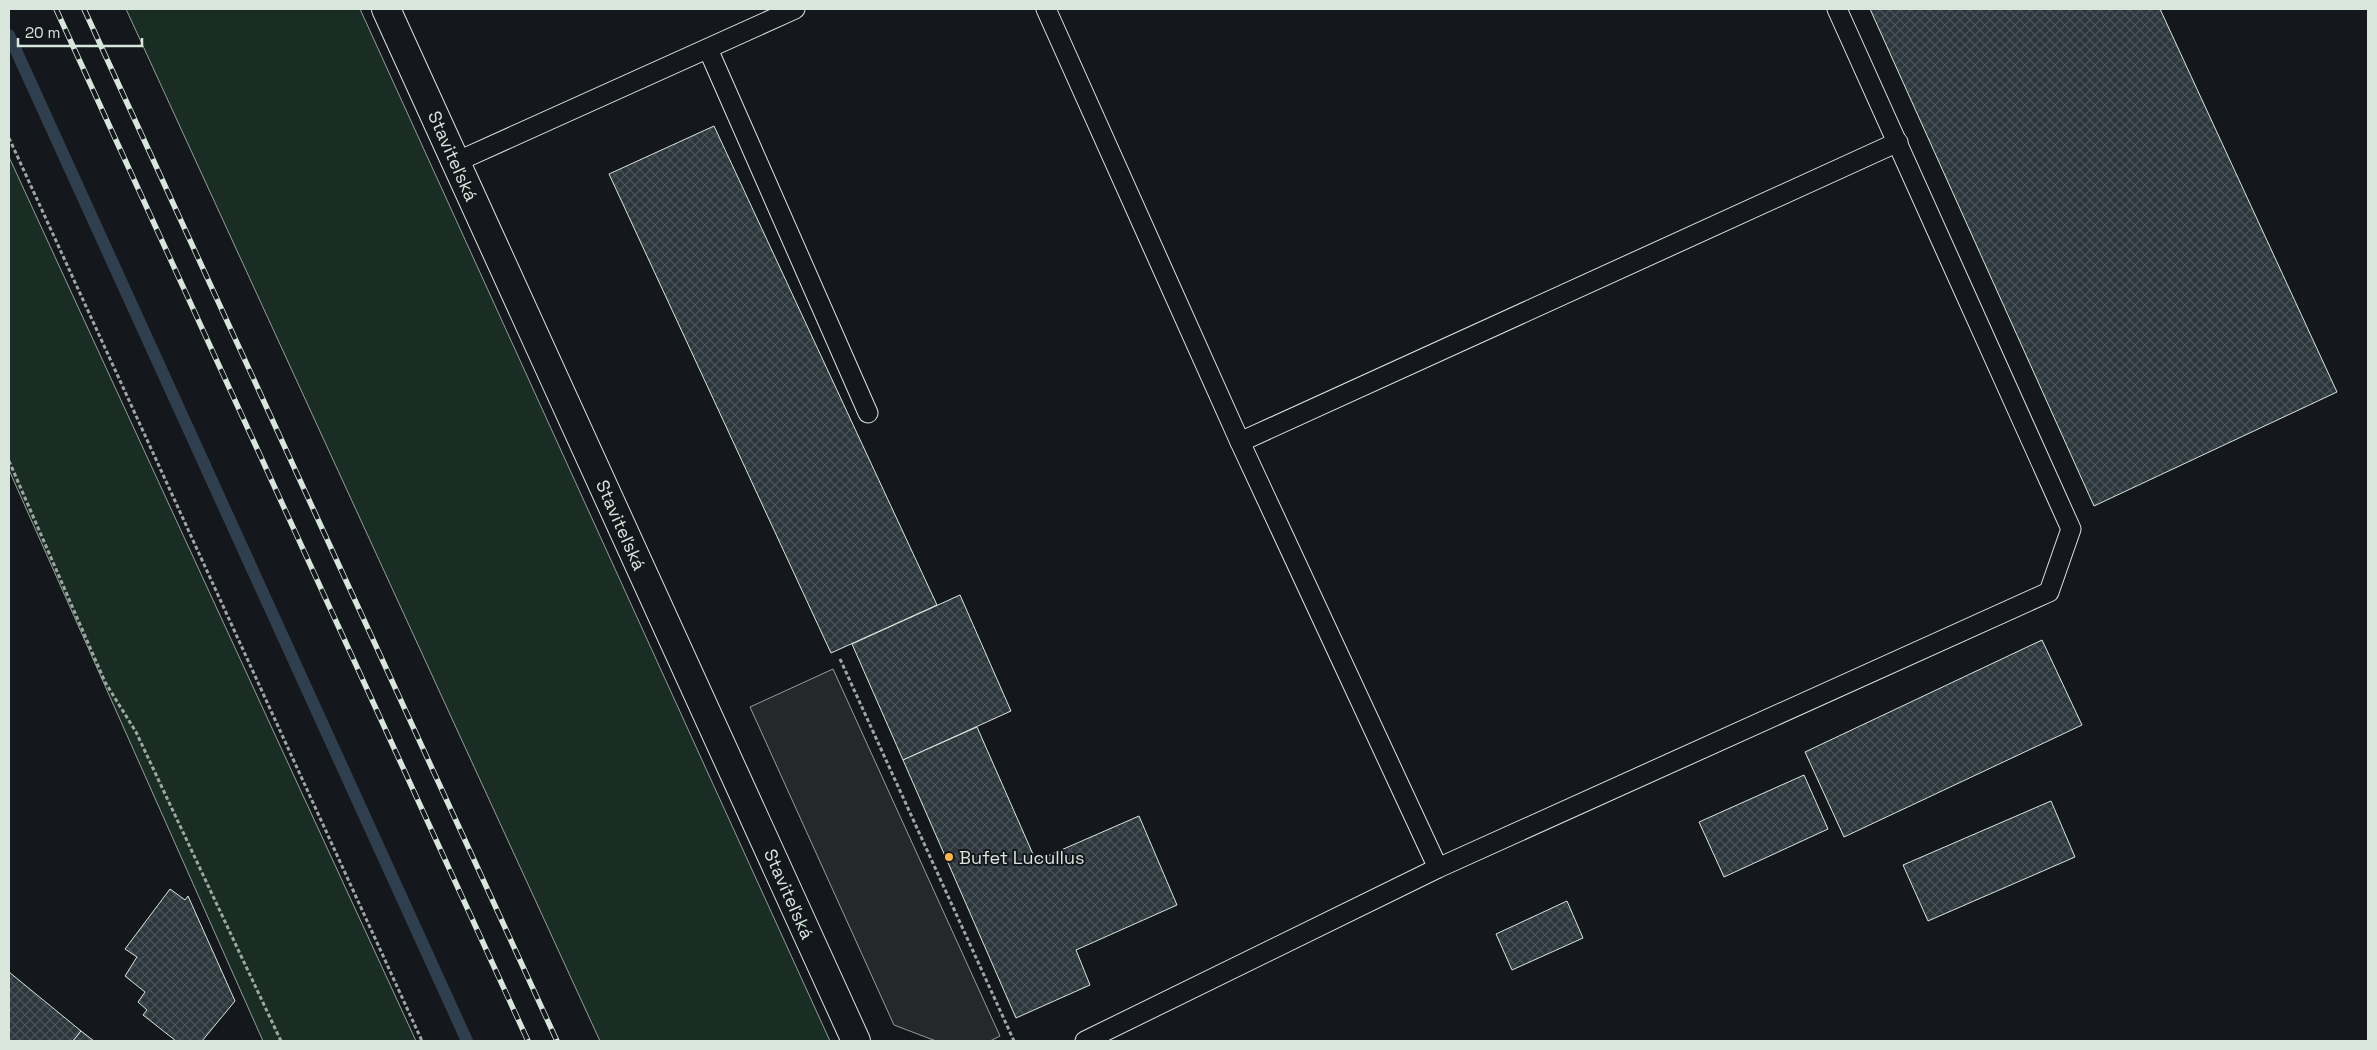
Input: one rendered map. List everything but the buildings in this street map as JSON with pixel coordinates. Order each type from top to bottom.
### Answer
[{"type":"street","name":"Staviteľská","points":[[386,9],[856,1041]]},
{"type":"lane","points":[[456,162],[796,9]]},
{"type":"lane","points":[[1046,9],[1240,442],[1438,868]]},
{"type":"lane","points":[[1085,1041],[1438,868],[2049,592],[2071,529],[1837,9]]},
{"type":"lane","points":[[708,49],[868,413]]},
{"type":"lane","points":[[1240,442],[1898,142]]},
{"type":"path","points":[[9,138],[422,1041]]},
{"type":"path","points":[[9,461],[105,682],[136,732],[281,1041]]},
{"type":"path","points":[[840,659],[1014,1041]]},
{"type":"green space","points":[[126,9],[360,9],[830,1041],[600,1041]]},
{"type":"green space","points":[[9,157],[416,1041],[263,1041],[9,470]]},
{"type":"shaded area","points":[[833,669],[1000,1036],[990,1041],[936,1041],[894,1025],[750,707]]},
{"type":"waterway","points":[[9,35],[467,1041]]},
{"type":"railway","points":[[56,9],[528,1041]]},
{"type":"railway","points":[[84,9],[557,1041]]},
{"type":"place","name":"Bufet Lucullus","points":[[949,857]]}]
